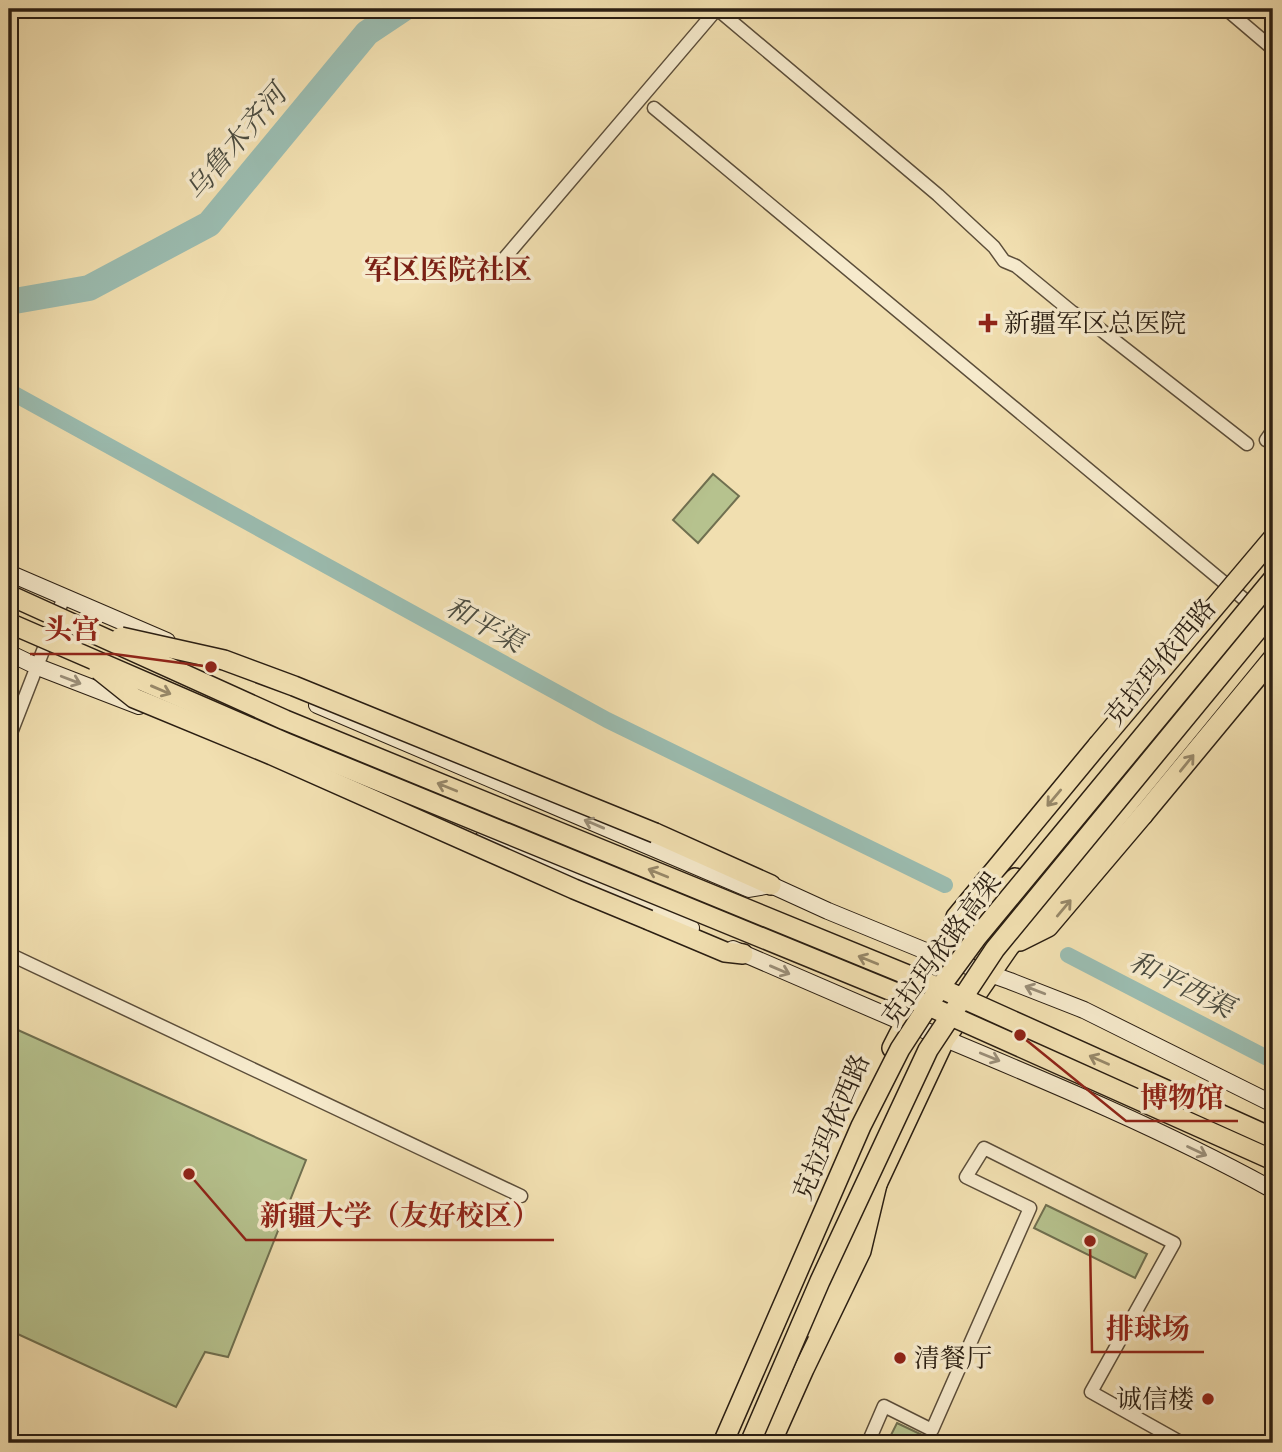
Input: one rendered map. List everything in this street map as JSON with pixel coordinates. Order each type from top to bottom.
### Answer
[{"type":"main road","points":[[944,958],[956,916],[1273,538]]},
{"type":"main road","name":"克拉玛依西路","points":[[723,1443],[793,1289],[879,1075],[905,1022],[944,958],[1036,855],[1273,568]]},
{"type":"main road","points":[[9,573],[749,889],[771,885]]},
{"type":"main road","name":"克拉玛依路高架","points":[[723,1443],[861,1126],[900,1049],[977,937],[1273,579]]},
{"type":"main road","points":[[9,595],[285,720],[942,989],[1273,1138]]},
{"type":"main road","name":"克拉玛依路高架","points":[[750,1443],[820,1281],[928,1050],[995,949],[1273,611]]},
{"type":"main road","points":[[9,623],[286,743],[939,1011],[1273,1160]]},
{"type":"main road","points":[[757,1443],[945,1039],[1009,947],[1273,624]]},
{"type":"main road","points":[[80,628],[224,660],[294,686],[654,833],[828,911],[1084,1010],[1273,1104]]},
{"type":"main road","points":[[9,653],[37,667],[604,886],[743,954],[1021,1070],[1226,1164],[1273,1190]]},
{"type":"main road","points":[[82,656],[134,698],[272,755],[574,889],[724,952],[743,954]]},
{"type":"main road","points":[[1009,947],[1048,927],[1273,658]]},
{"type":"main road","points":[[771,1443],[862,1251],[878,1180]]},
{"type":"street","points":[[491,274],[717,9],[938,195],[994,247],[1004,261],[1016,266],[1072,312],[1096,326],[1247,444]]},
{"type":"street","points":[[1234,11],[1273,49]]},
{"type":"street","points":[[654,108],[1273,624]]},
{"type":"street","points":[[9,738],[64,597]]},
{"type":"street","points":[[9,954],[521,1196]]},
{"type":"street","points":[[868,1443],[884,1406],[932,1430],[1030,1208],[966,1177],[984,1148],[1174,1243],[1091,1392],[1182,1443]]},
{"type":"street","points":[[9,1440],[13,1443]]},
{"type":"green space","points":[[713,474],[739,496],[698,543],[673,520]]},
{"type":"green space","points":[[9,1026],[306,1160],[228,1357],[205,1352],[176,1407],[9,1330]]},
{"type":"green space","points":[[1046,1205],[1147,1254],[1135,1278],[1034,1228]]},
{"type":"green space","points":[[897,1423],[939,1443],[887,1443]]},
{"type":"waterway","name":"乌鲁木齐河","points":[[9,302],[89,288],[209,224],[367,33],[403,9]]},
{"type":"waterway","name":"和平渠","points":[[9,391],[607,720],[945,885]]},
{"type":"waterway","name":"和平西渠","points":[[1068,955],[1273,1061]]},
{"type":"place","name":"新疆军区总医院","points":[[988,323]]},
{"type":"place","name":"头宫","points":[[211,667]]},
{"type":"place","name":"博物馆","points":[[1020,1035]]},
{"type":"place","name":"新疆大学（友好校区）","points":[[189,1174]]},
{"type":"place","name":"排球场","points":[[1090,1241]]},
{"type":"place","name":"清餐厅","points":[[900,1358]]},
{"type":"place","name":"诚信楼","points":[[1208,1399]]},
{"type":"district","name":"军区医院社区","points":[[448,269]]}]
